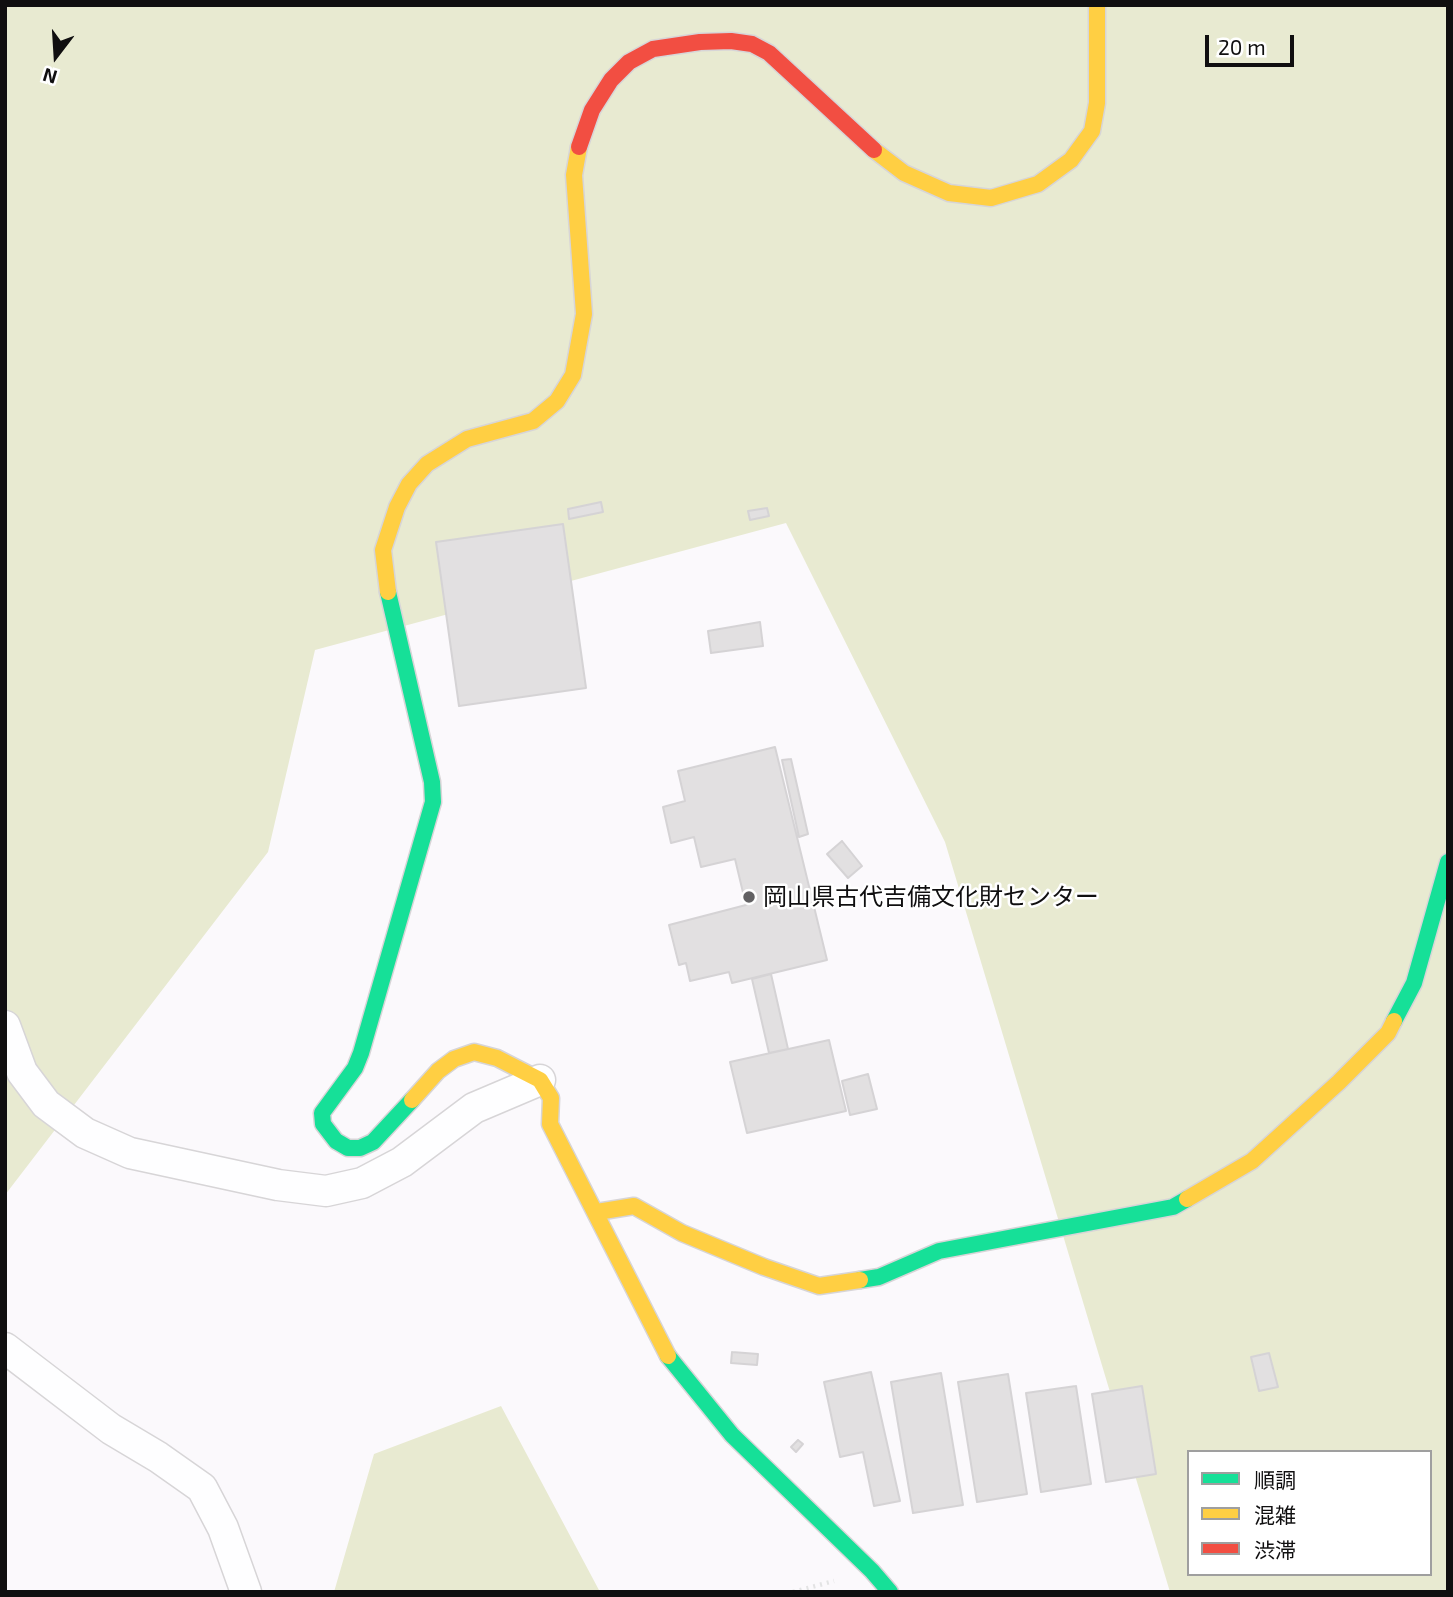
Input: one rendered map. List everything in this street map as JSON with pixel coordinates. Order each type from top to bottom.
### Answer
[{"type":"street","points":[[890,1592],[872,1571],[732,1435],[671,1363],[597,1212],[550,1124],[551,1098],[540,1080],[497,1058],[474,1052],[454,1059],[438,1071],[373,1142],[360,1148],[348,1148],[336,1141],[323,1124],[322,1113],[355,1068],[361,1054],[433,802],[432,782],[387,588],[383,550],[397,507],[409,484],[427,464],[467,439],[533,421],[557,401],[573,375],[584,314],[574,175],[581,137],[592,110],[611,80],[629,62],[653,50],[700,42],[731,41],[752,44],[769,54],[871,148],[904,173],[949,193],[991,198],[1038,184],[1071,160],[1092,131],[1097,103],[1097,5]]},
{"type":"street","points":[[597,1212],[634,1206],[682,1233],[764,1267],[819,1286],[879,1277],[939,1251],[1173,1208],[1252,1161],[1388,1033],[1414,984],[1448,862]]},
{"type":"street","points":[[5,1026],[22,1072],[46,1104],[85,1133],[130,1153],[278,1185],[326,1191],[362,1183],[402,1162],[474,1108],[540,1080]]},
{"type":"street","points":[[5,1348],[111,1429],[202,1488],[223,1528],[246,1592]]},
{"type":"green space","points":[[5,5],[1448,5],[1448,1592],[1170,1592],[945,842],[786,523],[315,650],[268,852],[5,1195]]},
{"type":"green space","points":[[501,1406],[600,1592],[334,1592],[374,1454]]},
{"type":"building","points":[[601,502],[603,512],[569,519],[568,509]]},
{"type":"building","points":[[767,508],[769,516],[750,520],[748,511]]},
{"type":"building","points":[[563,524],[586,688],[459,706],[436,542]]},
{"type":"building","points":[[760,622],[763,646],[711,653],[708,631]]},
{"type":"building","points":[[775,747],[827,960],[732,983],[729,972],[690,981],[686,963],[679,965],[669,925],[746,905],[735,859],[701,867],[694,837],[671,843],[663,807],[685,801],[678,771]]},
{"type":"building","points":[[791,759],[808,834],[799,837],[782,760]]},
{"type":"building","points":[[842,841],[862,866],[848,878],[827,854]]},
{"type":"building","points":[[771,974],[788,1049],[769,1053],[752,979]]},
{"type":"building","points":[[829,1040],[846,1111],[747,1133],[730,1062]]},
{"type":"building","points":[[868,1074],[877,1109],[850,1115],[842,1081]]},
{"type":"building","points":[[732,1352],[758,1354],[757,1365],[731,1363]]},
{"type":"building","points":[[1269,1353],[1278,1387],[1259,1391],[1251,1357]]},
{"type":"building","points":[[871,1372],[900,1501],[874,1506],[863,1452],[840,1457],[824,1382]]},
{"type":"building","points":[[941,1373],[963,1505],[913,1513],[891,1382]]},
{"type":"building","points":[[1008,1374],[1027,1494],[977,1502],[958,1382]]},
{"type":"building","points":[[1076,1386],[1091,1484],[1041,1492],[1026,1393]]},
{"type":"building","points":[[1142,1386],[1156,1474],[1106,1482],[1092,1394]]},
{"type":"building","points":[[798,1440],[803,1444],[796,1452],[791,1447]]},
{"type":"traffic: fast","points":[[388,592],[432,782],[433,802],[361,1053],[355,1068],[322,1113],[323,1124],[336,1141],[348,1148],[360,1148],[373,1142],[412,1100]]},
{"type":"traffic: fast","points":[[1394,1021],[1414,983],[1448,862]]},
{"type":"traffic: fast","points":[[860,1280],[879,1277],[939,1251],[1173,1207],[1187,1199]]},
{"type":"traffic: fast","points":[[668,1356],[732,1435],[872,1571],[890,1592]]},
{"type":"traffic: slow","points":[[874,150],[904,173],[949,193],[991,198],[1038,184],[1071,160],[1092,131],[1097,103],[1097,5]]},
{"type":"traffic: slow","points":[[388,592],[383,550],[397,507],[409,484],[427,464],[467,439],[533,421],[557,401],[573,375],[584,314],[574,175],[579,147]]},
{"type":"traffic: slow","points":[[1187,1199],[1252,1161],[1339,1082],[1388,1033],[1394,1021]]},
{"type":"traffic: slow","points":[[412,1100],[438,1071],[454,1059],[474,1052],[497,1058],[540,1080],[551,1098],[550,1124],[668,1356]]},
{"type":"traffic: slow","points":[[597,1212],[634,1206],[682,1233],[764,1267],[819,1286],[860,1280]]},
{"type":"traffic: jam","points":[[579,147],[592,110],[611,80],[629,62],[653,49],[700,42],[731,41],[752,44],[769,53],[874,150]]},
{"type":"place","name":"岡山県古代吉備文化財センター","points":[[749,897]]}]
